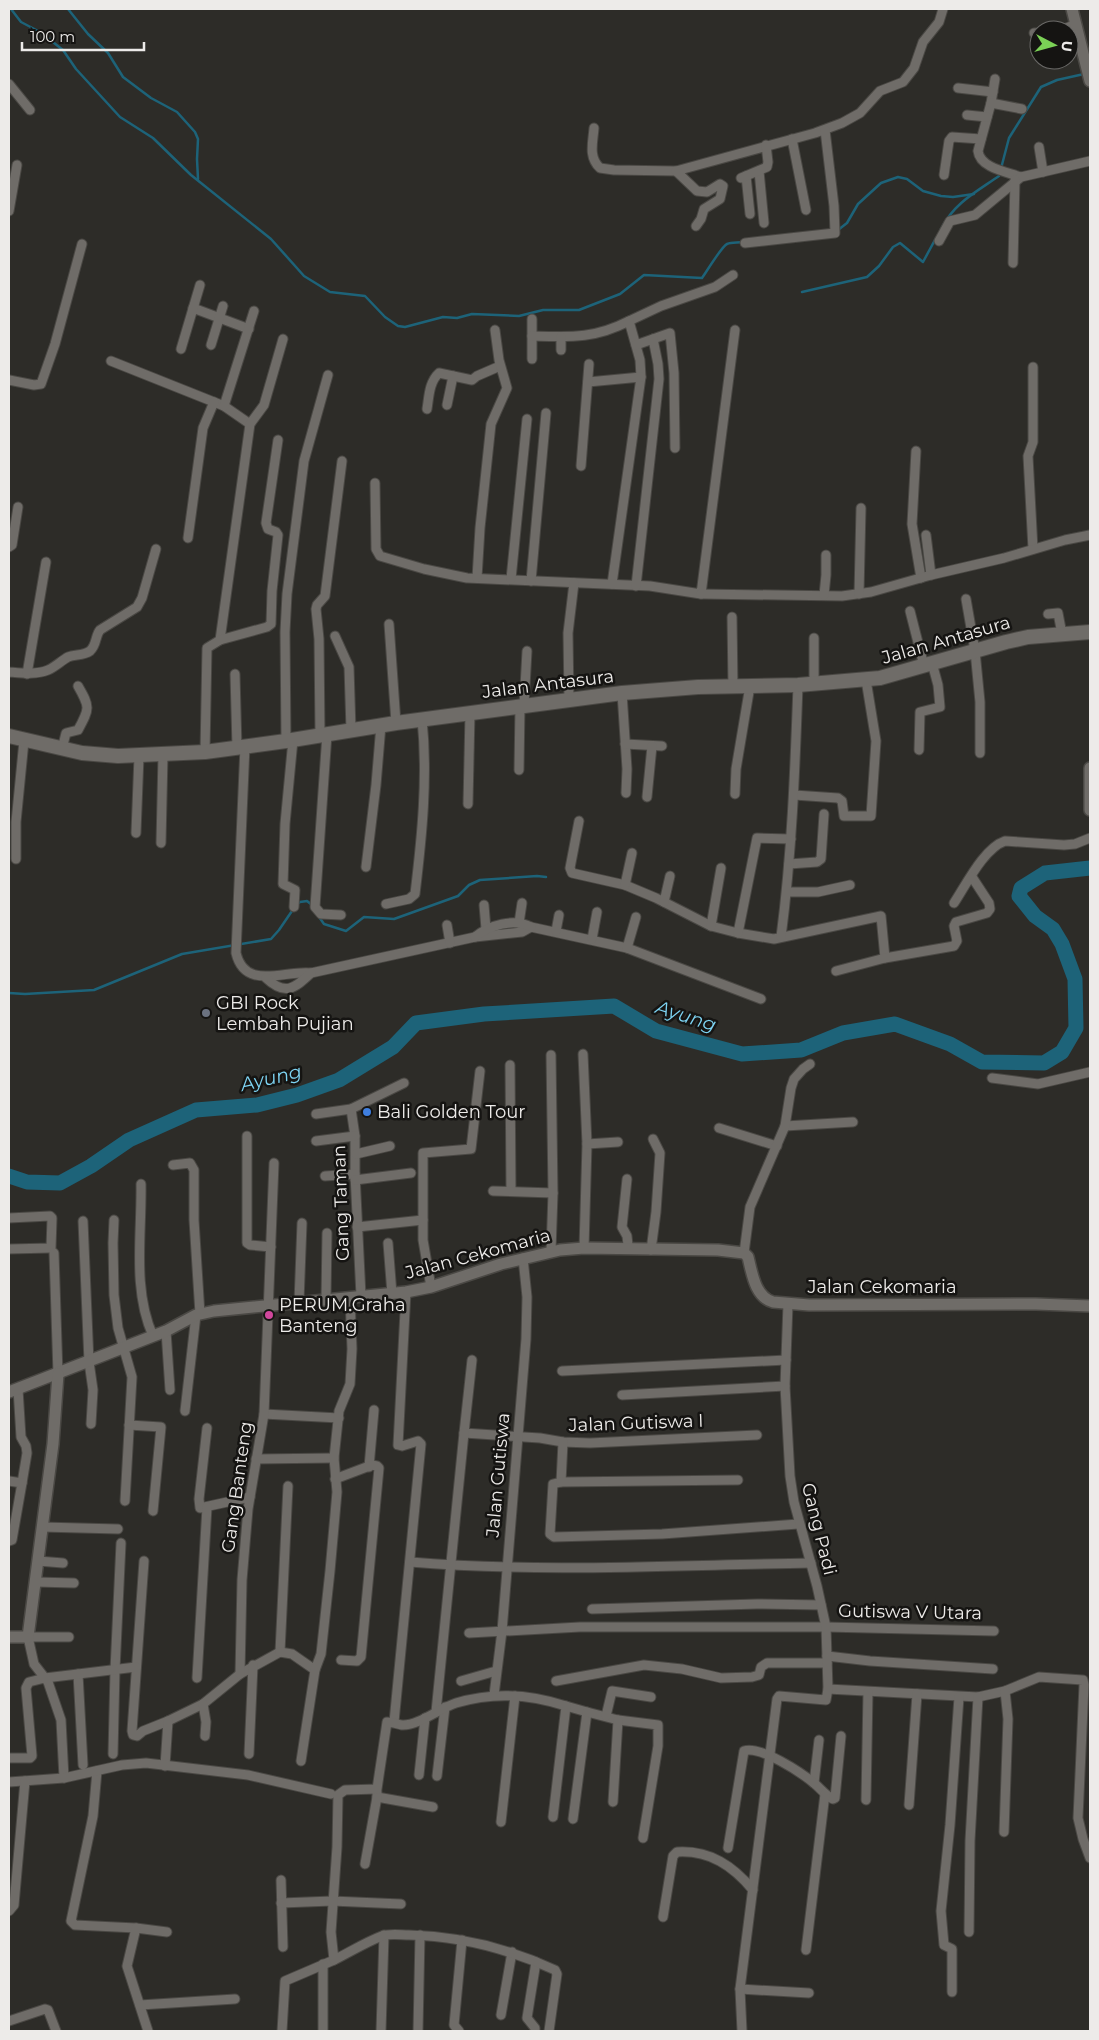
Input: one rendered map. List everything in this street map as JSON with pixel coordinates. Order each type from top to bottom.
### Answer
[{"type":"main road","name":"Jalan Antasura","points":[[9,736],[82,753],[139,756],[205,752],[290,741],[422,719],[622,693],[668,689],[798,685],[866,680],[880,678],[1028,637],[1090,632]]},
{"type":"street","points":[[594,128],[591,153],[593,160],[600,168],[676,171],[825,130],[860,113],[884,89],[903,82],[914,68],[923,42],[937,25],[943,9]]},
{"type":"street","points":[[1079,36],[1089,76]]},
{"type":"street","points":[[995,79],[991,103],[978,152],[980,159],[1015,177]]},
{"type":"street","points":[[9,84],[30,110]]},
{"type":"street","points":[[958,88],[993,92]]},
{"type":"street","points":[[991,103],[1022,109]]},
{"type":"street","points":[[967,115],[987,116]]},
{"type":"street","points":[[745,243],[835,233],[834,206],[825,130]]},
{"type":"street","points":[[944,175],[949,141],[952,137],[981,139]]},
{"type":"street","points":[[792,139],[806,210]]},
{"type":"street","points":[[750,214],[743,177],[759,171],[768,164],[766,145]]},
{"type":"street","points":[[1039,147],[1043,172]]},
{"type":"street","points":[[939,242],[950,221],[975,215],[1015,177],[1090,161]]},
{"type":"street","points":[[9,210],[17,165]]},
{"type":"street","points":[[676,171],[697,191],[707,192],[718,184],[723,186],[720,199],[704,209],[701,219],[696,226]]},
{"type":"street","points":[[759,171],[764,223]]},
{"type":"street","points":[[1013,263],[1015,177]]},
{"type":"street","points":[[9,380],[34,385],[41,384],[55,344],[82,244]]},
{"type":"street","points":[[532,336],[561,337],[603,333],[661,306],[715,287],[732,275]]},
{"type":"street","points":[[181,349],[200,285]]},
{"type":"street","points":[[211,345],[223,306]]},
{"type":"street","points":[[193,308],[249,329]]},
{"type":"street","points":[[224,406],[254,311]]},
{"type":"street","points":[[532,319],[532,359]]},
{"type":"street","points":[[612,584],[641,377],[640,360],[629,322]]},
{"type":"street","points":[[477,578],[480,528],[491,424],[507,388],[500,366],[495,330]]},
{"type":"street","points":[[701,594],[735,330]]},
{"type":"street","points":[[636,345],[670,333],[674,373],[675,448]]},
{"type":"street","points":[[561,337],[561,350]]},
{"type":"street","points":[[220,640],[250,424],[264,405],[283,339]]},
{"type":"street","points":[[636,586],[659,379],[653,339]]},
{"type":"street","points":[[111,361],[224,406],[250,424]]},
{"type":"street","points":[[581,466],[589,364]]},
{"type":"street","points":[[427,409],[430,389],[436,375],[441,373],[472,380],[500,366]]},
{"type":"street","points":[[1033,367],[1033,442],[1028,456],[1033,549]]},
{"type":"street","points":[[294,907],[294,888],[282,884],[290,741],[284,632],[304,461],[328,375]]},
{"type":"street","points":[[447,405],[453,376]]},
{"type":"street","points":[[588,382],[641,377]]},
{"type":"street","points":[[188,538],[202,428],[214,402]]},
{"type":"street","points":[[531,581],[546,413]]},
{"type":"street","points":[[511,579],[527,419]]},
{"type":"street","points":[[205,752],[207,648],[220,640],[267,628],[271,624],[272,591],[278,535],[276,532],[268,529],[266,523],[278,440]]},
{"type":"street","points":[[916,451],[911,516],[920,578]]},
{"type":"street","points":[[341,915],[321,914],[315,907],[315,902],[323,735],[316,609],[325,596],[342,461]]},
{"type":"street","points":[[375,483],[376,549],[380,556],[424,569],[467,578],[612,584],[667,588],[701,594],[859,594],[931,574],[1004,558],[1090,535]]},
{"type":"street","points":[[9,546],[12,545],[18,507]]},
{"type":"street","points":[[859,594],[861,508]]},
{"type":"street","points":[[926,535],[931,574]]},
{"type":"street","points":[[9,672],[27,674],[47,670],[68,657],[90,651],[95,644],[100,630],[137,607],[142,598],[156,549]]},
{"type":"street","points":[[824,595],[826,555]]},
{"type":"street","points":[[27,674],[46,562]]},
{"type":"street","points":[[569,700],[568,633],[574,582]]},
{"type":"street","points":[[966,599],[975,651],[980,702],[980,753]]},
{"type":"street","points":[[910,611],[928,665],[938,685],[940,707],[920,712],[919,750]]},
{"type":"street","points":[[1048,614],[1058,613],[1062,634]]},
{"type":"street","points":[[732,617],[734,687]]},
{"type":"street","points":[[389,624],[396,723]]},
{"type":"street","points":[[335,636],[349,667],[351,730]]},
{"type":"street","points":[[814,638],[814,684]]},
{"type":"street","points":[[519,770],[527,652]]},
{"type":"street","points":[[235,674],[241,747],[236,953],[237,960],[245,970],[259,977],[266,978],[298,972],[311,973],[475,937],[522,932],[531,927]]},
{"type":"street","points":[[794,795],[838,798],[842,801],[844,816],[871,816],[876,740],[866,680]]},
{"type":"street","points":[[781,937],[787,892],[794,795],[798,685]]},
{"type":"street","points":[[62,749],[66,733],[78,730],[88,713],[88,705],[78,686]]},
{"type":"street","points":[[735,794],[736,769],[750,686]]},
{"type":"street","points":[[622,693],[626,793]]},
{"type":"street","points":[[468,804],[470,713]]},
{"type":"street","points":[[386,904],[409,899],[415,894],[425,768],[422,719]]},
{"type":"street","points":[[366,867],[381,725]]},
{"type":"street","points":[[16,859],[16,822],[24,741]]},
{"type":"street","points":[[625,744],[657,746],[647,797]]},
{"type":"street","points":[[161,843],[163,755]]},
{"type":"street","points":[[136,832],[139,756]]},
{"type":"street","points":[[1090,768],[1090,810]]},
{"type":"street","points":[[789,864],[817,862],[820,859],[824,814]]},
{"type":"street","points":[[579,821],[570,871],[625,885],[664,902],[710,926],[774,939],[881,916],[885,958]]},
{"type":"street","points":[[738,933],[758,838],[791,839]]},
{"type":"street","points":[[954,903],[993,848],[1005,841],[1069,845],[1090,838]]},
{"type":"street","points":[[625,885],[632,853]]},
{"type":"street","points":[[710,926],[721,868]]},
{"type":"street","points":[[664,902],[670,876]]},
{"type":"street","points":[[836,971],[885,958],[941,949],[956,944],[954,926],[956,922],[987,913],[990,908],[989,903],[972,877]]},
{"type":"street","points":[[787,892],[818,892],[850,885]]},
{"type":"street","points":[[519,923],[522,903]]},
{"type":"street","points":[[484,904],[486,929]]},
{"type":"street","points":[[592,939],[598,912]]},
{"type":"street","points":[[556,932],[558,915]]},
{"type":"street","points":[[627,948],[636,917]]},
{"type":"street","points":[[475,937],[486,929],[499,925],[519,923],[627,948],[761,999]]},
{"type":"street","points":[[447,925],[450,944]]},
{"type":"street","points":[[266,978],[276,987],[282,989],[299,984],[311,973]]},
{"type":"street","points":[[583,1054],[587,1144],[584,1248]]},
{"type":"street","points":[[551,1056],[553,1193],[551,1252]]},
{"type":"street","points":[[744,1253],[750,1207],[785,1126],[794,1079],[810,1064]]},
{"type":"street","points":[[510,1065],[511,1191]]},
{"type":"street","points":[[430,1287],[425,1254],[423,1220],[423,1153],[471,1149],[480,1071]]},
{"type":"street","points":[[992,1078],[1038,1084],[1090,1072]]},
{"type":"street","points":[[316,1114],[351,1109],[404,1083]]},
{"type":"street","name":"Gang Taman","points":[[301,1761],[315,1670],[321,1654],[330,1571],[337,1492],[334,1458],[338,1418],[350,1384],[356,1297],[357,1227],[356,1136],[351,1109]]},
{"type":"street","points":[[785,1126],[854,1122]]},
{"type":"street","points":[[719,1128],[777,1146]]},
{"type":"street","points":[[247,1136],[247,1243],[271,1247]]},
{"type":"street","points":[[316,1141],[356,1136]]},
{"type":"street","points":[[651,1250],[660,1153],[653,1139]]},
{"type":"street","points":[[587,1144],[618,1142]]},
{"type":"street","points":[[356,1154],[390,1146]]},
{"type":"street","points":[[173,1165],[190,1163],[194,1170],[198,1315],[185,1411]]},
{"type":"street","name":"Gang Banteng","points":[[240,1674],[242,1580],[250,1497],[264,1414],[274,1163]]},
{"type":"street","points":[[325,1176],[355,1177],[412,1173]]},
{"type":"street","points":[[627,1179],[622,1226],[627,1236],[628,1248]]},
{"type":"street","points":[[141,1184],[142,1293],[144,1311],[153,1336]]},
{"type":"street","points":[[493,1191],[553,1193]]},
{"type":"street","points":[[9,1218],[50,1216],[52,1218],[51,1248],[9,1249]]},
{"type":"street","points":[[114,1220],[114,1295],[118,1328],[132,1377],[125,1501]]},
{"type":"street","points":[[357,1227],[423,1220]]},
{"type":"street","points":[[83,1221],[89,1362],[93,1390],[90,1424]]},
{"type":"street","points":[[299,1302],[302,1223]]},
{"type":"street","points":[[326,1233],[326,1300]]},
{"type":"street","points":[[388,1243],[392,1294]]},
{"type":"street","name":"Jalan Cekomaria","points":[[13,1390],[166,1331],[198,1315],[224,1309],[269,1304],[406,1292],[430,1287],[523,1258],[584,1248],[718,1250],[744,1253],[748,1257],[759,1292],[768,1301],[788,1304],[1036,1304],[1090,1306]]},
{"type":"street","points":[[54,1253],[58,1374],[53,1444],[28,1637],[34,1664],[38,1672],[45,1678],[61,1720],[64,1778]]},
{"type":"street","name":"Jalan Gutiswa","points":[[494,1695],[502,1631],[527,1311],[523,1258]]},
{"type":"street","points":[[394,1722],[421,1444],[420,1441],[416,1441],[402,1446],[398,1445],[406,1292]]},
{"type":"street","name":"Gang Padi","points":[[770,1755],[777,1697],[826,1700],[828,1689],[826,1627],[794,1502],[790,1476],[785,1386],[788,1304]]},
{"type":"street","points":[[166,1331],[170,1390]]},
{"type":"street","points":[[436,1712],[449,1565],[472,1360]]},
{"type":"street","points":[[562,1371],[786,1360]]},
{"type":"street","points":[[622,1395],[785,1386]]},
{"type":"street","points":[[9,1541],[12,1540],[13,1513],[22,1483],[27,1453],[26,1446],[20,1437],[13,1390]]},
{"type":"street","points":[[369,1467],[374,1410]]},
{"type":"street","points":[[264,1414],[338,1418]]},
{"type":"street","points":[[130,1425],[162,1427],[153,1511]]},
{"type":"street","points":[[208,1428],[198,1502],[200,1508],[250,1497]]},
{"type":"street","name":"Jalan Gutiswa I","points":[[464,1433],[540,1438],[563,1442],[757,1436]]},
{"type":"street","points":[[561,1482],[563,1442]]},
{"type":"street","points":[[256,1459],[334,1458]]},
{"type":"street","points":[[335,1479],[369,1467],[377,1466],[379,1468],[360,1657],[357,1661],[340,1660]]},
{"type":"street","points":[[738,1480],[561,1482],[553,1484],[550,1534],[554,1537],[662,1534],[798,1524]]},
{"type":"street","points":[[9,1481],[22,1483]]},
{"type":"street","points":[[280,1652],[288,1486]]},
{"type":"street","points":[[197,1678],[207,1507]]},
{"type":"street","points":[[42,1527],[118,1529]]},
{"type":"street","points":[[113,1754],[114,1670],[121,1543]]},
{"type":"street","points":[[38,1561],[63,1563]]},
{"type":"street","points":[[144,1562],[132,1733],[137,1736],[143,1731],[203,1704],[253,1665],[280,1652],[292,1654],[315,1670]]},
{"type":"street","points":[[410,1562],[507,1568],[616,1568],[810,1563]]},
{"type":"street","points":[[36,1582],[74,1583]]},
{"type":"street","points":[[592,1609],[757,1604],[821,1605]]},
{"type":"street","name":"Gutiswa V Utara","points":[[469,1632],[580,1627],[826,1627],[994,1630]]},
{"type":"street","points":[[9,1637],[68,1637]]},
{"type":"street","points":[[556,1681],[644,1665],[682,1669],[712,1678],[752,1677],[759,1675],[761,1666],[767,1663],[827,1659],[993,1668]]},
{"type":"street","points":[[250,1754],[253,1665]]},
{"type":"street","points":[[9,1758],[32,1758],[26,1688],[32,1680],[136,1667]]},
{"type":"street","points":[[461,1681],[496,1671]]},
{"type":"street","points":[[78,1674],[83,1766]]},
{"type":"street","points":[[828,1689],[978,1697],[1005,1691],[1039,1677],[1083,1680],[1078,1818],[1083,1840],[1090,1858]]},
{"type":"street","points":[[606,1716],[612,1690],[651,1697]]},
{"type":"street","points":[[1004,1832],[1008,1719],[1005,1691]]},
{"type":"street","points":[[866,1800],[868,1692]]},
{"type":"street","points":[[909,1805],[917,1694]]},
{"type":"street","points":[[365,1864],[386,1722],[406,1724],[425,1718],[457,1703],[494,1695],[527,1697],[618,1720],[643,1724],[656,1723],[659,1727],[643,1838]]},
{"type":"street","points":[[501,1822],[515,1696]]},
{"type":"street","points":[[952,1992],[952,1949],[944,1944],[941,1911],[950,1825],[959,1697]]},
{"type":"street","points":[[969,1932],[970,1841],[978,1697]]},
{"type":"street","points":[[203,1704],[206,1722],[205,1736]]},
{"type":"street","points":[[553,1817],[566,1706]]},
{"type":"street","points":[[437,1776],[445,1708]]},
{"type":"street","points":[[573,1819],[587,1712]]},
{"type":"street","points":[[419,1775],[425,1718]]},
{"type":"street","points":[[613,1802],[618,1720]]},
{"type":"street","points":[[165,1766],[168,1721]]},
{"type":"street","points":[[728,1848],[744,1751],[749,1750],[770,1755],[814,1783],[831,1799],[835,1798],[841,1736]]},
{"type":"street","points":[[814,1783],[819,1740]]},
{"type":"street","points":[[742,2031],[740,1989],[770,1755]]},
{"type":"street","points":[[9,1782],[64,1778],[137,1763],[248,1775],[331,1794]]},
{"type":"street","points":[[97,1771],[93,1816],[71,1921],[75,1925],[136,1928],[166,1932]]},
{"type":"street","points":[[9,1911],[14,1905],[25,1781]]},
{"type":"street","points":[[334,1960],[331,1932],[337,1847],[338,1794],[345,1790],[377,1793],[433,1807]]},
{"type":"street","points":[[806,1950],[825,1794]]},
{"type":"street","points":[[663,1917],[672,1861],[677,1852],[706,1857],[726,1864],[753,1890]]},
{"type":"street","points":[[281,1880],[282,1947]]},
{"type":"street","points":[[281,1903],[332,1901],[400,1904]]},
{"type":"street","points":[[136,1928],[128,1966],[148,2031]]},
{"type":"street","points":[[381,2031],[384,1935]]},
{"type":"street","points":[[282,2031],[285,1980],[334,1960],[384,1935],[420,1935],[462,1940],[512,1952],[555,1970],[557,1974],[549,2031]]},
{"type":"street","points":[[418,2031],[420,1935]]},
{"type":"street","points":[[459,2031],[454,2025],[462,1940]]},
{"type":"street","points":[[501,2015],[512,1952]]},
{"type":"street","points":[[535,2031],[535,2028],[527,2018],[536,1962]]},
{"type":"street","points":[[323,1964],[323,2031]]},
{"type":"street","points":[[740,1989],[809,1993]]},
{"type":"street","points":[[140,2005],[235,1999]]},
{"type":"street","points":[[9,2021],[45,2009],[48,2010],[56,2031]]},
{"type":"waterway","points":[[11,9],[21,22],[40,32],[63,50],[76,69],[120,117],[153,138],[191,175],[271,239],[304,276],[330,292],[365,296],[385,317],[398,326],[405,327],[443,317],[457,318],[472,314],[519,316],[543,310],[579,310],[620,294],[644,275],[702,278],[727,244],[743,242]]},
{"type":"waterway","points":[[68,9],[88,34],[108,53],[123,77],[151,98],[177,112],[195,132],[198,139],[198,179]]},
{"type":"waterway","points":[[941,229],[959,205],[999,176],[1009,138],[1041,87],[1057,80],[1084,74]]},
{"type":"waterway","points":[[838,230],[847,223],[858,204],[881,183],[898,177],[907,179],[923,191],[941,196],[953,197],[974,194]]},
{"type":"waterway","points":[[802,292],[867,277],[879,266],[893,247],[900,243],[923,262],[936,238]]},
{"type":"waterway","name":"Ayung","points":[[9,1176],[27,1182],[60,1183],[91,1166],[129,1140],[196,1110],[257,1105],[297,1095],[339,1080],[393,1047],[416,1023],[484,1014],[614,1006],[656,1031],[742,1054],[801,1050],[843,1033],[895,1024],[950,1044],[982,1062],[1044,1063],[1062,1052],[1076,1028],[1075,979],[1062,944],[1053,929],[1035,916],[1019,896],[1021,888],[1045,873],[1090,868]]},
{"type":"waterway","points":[[317,914],[324,924],[346,931],[364,917],[394,919],[458,896],[469,885],[480,880],[546,877]]},
{"type":"waterway","points":[[297,904],[307,901],[312,905]]},
{"type":"waterway","points":[[9,993],[25,994],[94,990],[182,954],[271,939],[294,908]]},
{"type":"place","name":"GBI Rock Lembah Pujian","points":[[206,1013]]},
{"type":"place","name":"Bali Golden Tour","points":[[367,1112]]},
{"type":"place","name":"PERUM.Graha Banteng","points":[[269,1315]]}]
